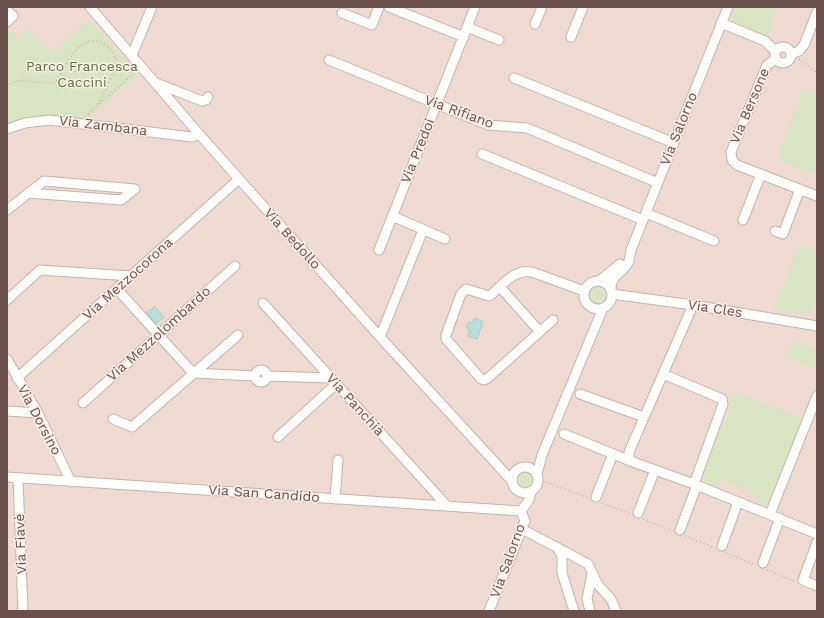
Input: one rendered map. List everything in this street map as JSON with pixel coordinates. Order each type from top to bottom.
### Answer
[{"type":"street","name":"Via Bedollo","points":[[90,7],[239,179],[380,337],[512,481]]},
{"type":"street","points":[[132,55],[152,7]]},
{"type":"street","points":[[342,13],[372,24],[379,7]]},
{"type":"street","points":[[389,7],[464,37]]},
{"type":"street","name":"Via Predoi","points":[[379,250],[475,7]]},
{"type":"street","points":[[535,24],[542,7]]},
{"type":"street","points":[[571,37],[583,7]]},
{"type":"street","name":"Via Salorno","points":[[612,292],[611,283],[630,259],[631,250],[728,7]]},
{"type":"street","points":[[776,55],[779,47],[785,46],[789,49],[791,54],[799,50],[804,45],[817,12]]},
{"type":"street","points":[[721,23],[765,41],[776,55]]},
{"type":"street","points":[[467,27],[499,40]]},
{"type":"street","name":"Via Bersone","points":[[776,55],[767,65],[731,152],[732,160],[736,165],[817,196]]},
{"type":"street","name":"Via Rifiano","points":[[329,60],[488,125],[527,128],[658,183]]},
{"type":"street","points":[[514,78],[674,143]]},
{"type":"street","points":[[155,82],[202,101],[206,100],[208,97]]},
{"type":"street","name":"Via Zambana","points":[[7,129],[25,123],[50,120],[192,137],[199,134]]},
{"type":"street","points":[[482,154],[644,217],[714,241]]},
{"type":"street","points":[[743,220],[761,174]]},
{"type":"street","name":"Via Mezzocorona","points":[[17,378],[239,179]]},
{"type":"street","points":[[7,210],[28,193],[44,181],[136,189],[121,200],[28,193]]},
{"type":"street","points":[[775,231],[783,234],[800,189]]},
{"type":"street","points":[[392,216],[445,239]]},
{"type":"street","points":[[380,337],[422,230]]},
{"type":"street","name":"Via Salorno","points":[[599,281],[616,267],[631,250]]},
{"type":"street","name":"Via Mezzolombardo","points":[[83,403],[235,266]]},
{"type":"street","points":[[7,300],[40,270],[131,276]]},
{"type":"street","points":[[553,320],[484,380],[448,341],[446,336],[463,290],[466,289],[489,296],[515,274],[527,271],[584,290]]},
{"type":"street","points":[[590,307],[599,309],[610,303],[612,292],[606,283],[599,281],[590,283],[584,290],[584,300],[593,312],[595,328]]},
{"type":"street","points":[[500,287],[540,332]]},
{"type":"street","points":[[117,289],[193,373],[255,376],[260,370],[264,371],[267,376],[333,381]]},
{"type":"street","name":"Via Cles","points":[[612,292],[817,326]]},
{"type":"street","name":"Via Panchià","points":[[263,303],[447,506]]},
{"type":"street","points":[[633,462],[629,458],[629,452],[693,305]]},
{"type":"street","points":[[521,511],[529,500],[531,492],[538,484],[537,474],[542,455],[603,308]]},
{"type":"street","points":[[113,419],[132,427],[238,335]]},
{"type":"street","name":"Via Dorsino","points":[[7,359],[38,414],[71,482]]},
{"type":"street","points":[[663,374],[722,399],[723,404],[680,530]]},
{"type":"street","points":[[278,437],[333,381]]},
{"type":"street","points":[[580,394],[644,417]]},
{"type":"street","points":[[770,514],[817,396]]},
{"type":"street","points":[[7,411],[38,414]]},
{"type":"street","points":[[564,434],[770,514],[817,534]]},
{"type":"street","points":[[596,497],[613,454]]},
{"type":"street","points":[[521,511],[522,498],[513,486],[513,474],[542,455]]},
{"type":"street","points":[[335,499],[338,460]]},
{"type":"street","points":[[498,467],[531,469],[537,474]]},
{"type":"street","points":[[638,513],[655,470]]},
{"type":"street","name":"Via San Candido","points":[[7,477],[521,511]]},
{"type":"street","name":"Via Fiavè","points":[[18,478],[23,611]]},
{"type":"street","points":[[518,492],[531,492]]},
{"type":"street","points":[[722,546],[738,502]]},
{"type":"street","name":"Via Salorno","points":[[489,611],[525,521],[521,511]]},
{"type":"street","points":[[763,563],[780,518]]},
{"type":"street","points":[[522,529],[588,564],[598,585],[611,599],[616,611]]},
{"type":"street","points":[[817,542],[803,580],[817,586]]},
{"type":"street","points":[[556,546],[561,553],[562,573],[574,611]]},
{"type":"street","points":[[586,610],[592,574]]},
{"type":"path","points":[[7,86],[17,81],[25,80],[55,83],[72,56],[82,46],[87,42],[99,42],[104,43],[110,48],[116,58],[115,66],[98,104]]},
{"type":"path","points":[[791,54],[817,72]]},
{"type":"path","points":[[78,123],[142,66]]},
{"type":"shaded area","points":[[7,7],[817,7],[817,611],[7,611]]},
{"type":"green space","points":[[737,7],[778,7],[767,36],[731,21]]},
{"type":"green space","name":"Parco Francesca Caccini","points":[[89,20],[139,74],[84,122],[7,127],[7,32],[10,30],[18,38],[28,28],[51,53]]},
{"type":"green space","points":[[804,88],[817,93],[817,175],[777,159]]},
{"type":"green space","points":[[799,245],[817,252],[817,300],[811,314],[774,310]]},
{"type":"green space","points":[[598,285],[605,288],[608,295],[605,302],[598,305],[591,302],[588,295],[591,288]]},
{"type":"green space","points":[[794,340],[817,349],[817,363],[815,369],[787,357]]},
{"type":"green space","points":[[735,392],[803,418],[773,498],[771,502],[765,506],[755,503],[758,494],[719,479],[716,487],[704,481],[704,474]]},
{"type":"green space","points":[[522,473],[528,473],[532,477],[532,483],[528,487],[522,487],[518,483],[518,477]]},
{"type":"water","points":[[155,307],[164,317],[156,324],[147,313]]},
{"type":"water","points":[[475,318],[483,322],[477,339],[468,336],[470,332],[466,327],[468,323],[473,322]]}]
